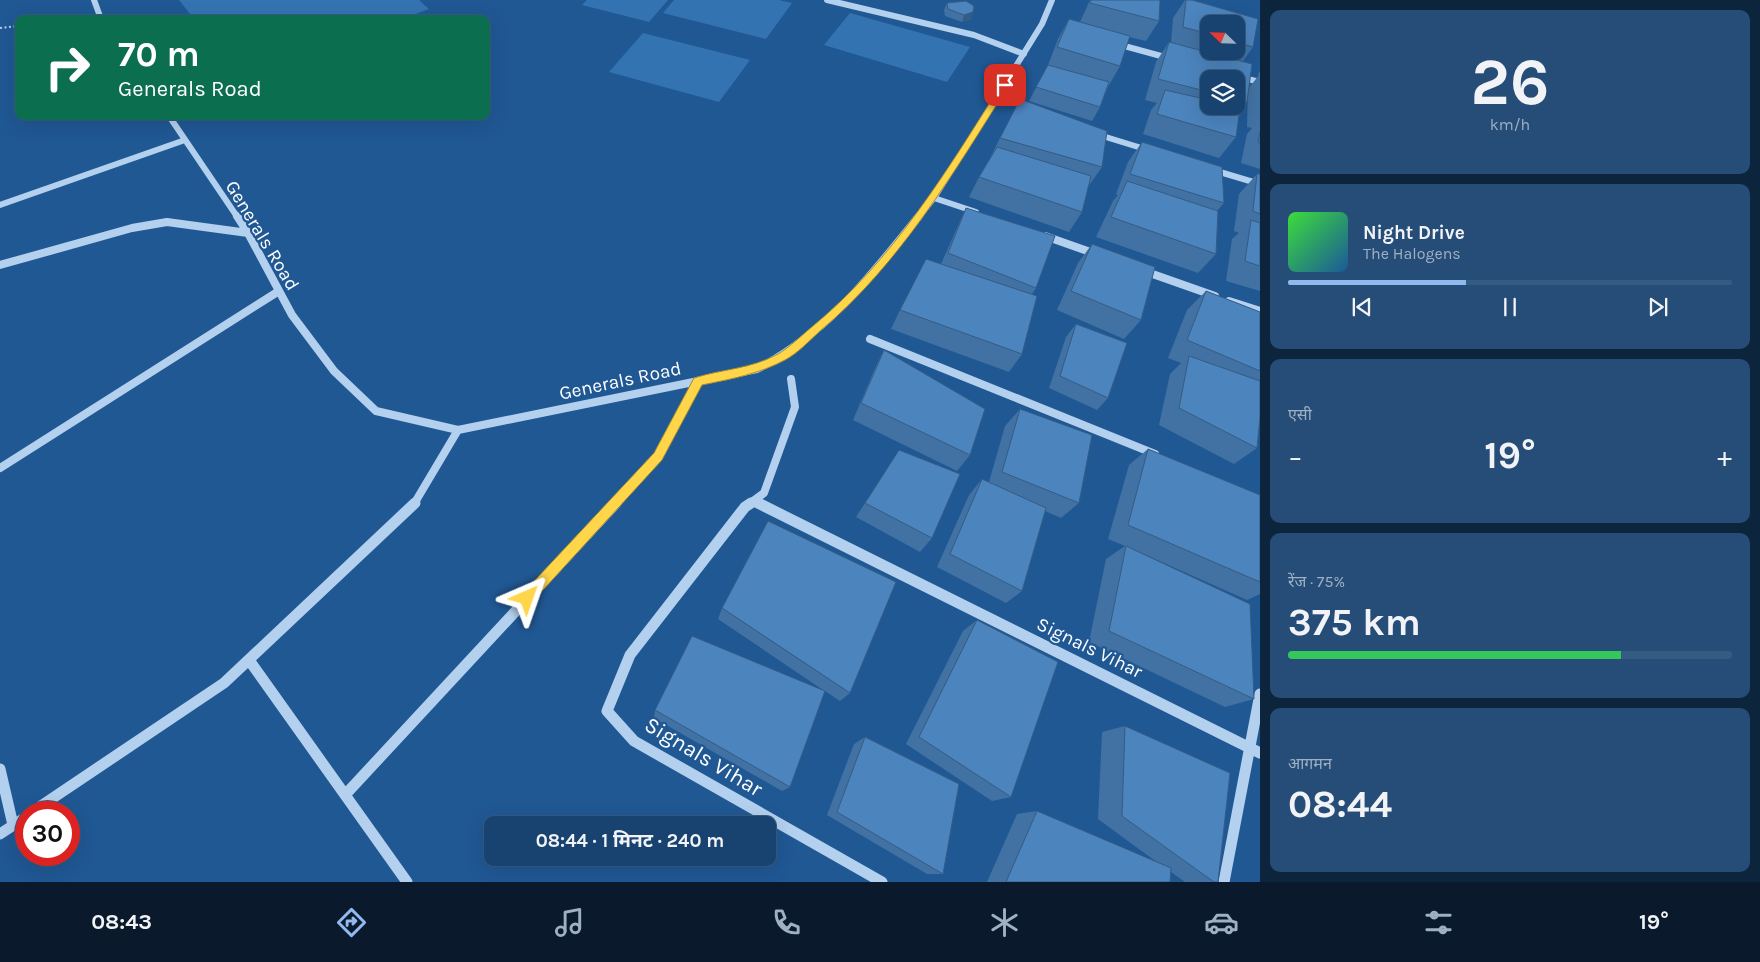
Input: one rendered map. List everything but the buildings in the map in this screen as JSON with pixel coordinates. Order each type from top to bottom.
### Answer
[{"type":"street","points":[[94,0],[100,15]]},
{"type":"street","points":[[827,0],[974,36],[1024,54]]},
{"type":"street","name":"Generals Road","points":[[172,120],[248,233],[292,315],[334,372],[376,411],[458,430],[757,369],[783,356],[837,312],[882,262],[934,198],[1042,24],[1052,0]]},
{"type":"street","points":[[1106,41],[1183,62]]},
{"type":"street","points":[[1245,78],[1260,82]]},
{"type":"street","points":[[1090,133],[1156,153]]},
{"type":"street","points":[[0,205],[185,140]]},
{"type":"street","points":[[1203,167],[1260,184]]},
{"type":"street","points":[[934,198],[980,214]]},
{"type":"street","points":[[0,265],[132,228],[167,222],[248,233]]},
{"type":"street","points":[[1036,233],[1102,256]]},
{"type":"street","points":[[1139,269],[1260,311]]},
{"type":"street","points":[[0,468],[279,291]]},
{"type":"street","points":[[870,339],[1160,456]]},
{"type":"street","name":"Signals Vihar","points":[[791,379],[795,407],[764,493],[745,507],[630,655],[607,711],[634,741],[882,882]]},
{"type":"street","points":[[345,794],[658,457],[698,381]]},
{"type":"street","points":[[48,801],[224,683],[417,501],[458,430]]},
{"type":"street","name":"Signals Vihar","points":[[754,501],[1260,753]]},
{"type":"street","points":[[249,660],[407,882]]},
{"type":"street","points":[[1224,882],[1248,746],[1260,694]]},
{"type":"street","points":[[0,769],[13,825],[0,834]]},
{"type":"path","points":[[0,28],[15,26]]},
{"type":"shaded area","points":[[179,0],[419,0],[429,9],[413,15],[191,15]]},
{"type":"shaded area","points":[[587,0],[668,0],[649,22],[582,5]]},
{"type":"shaded area","points":[[674,0],[779,0],[792,3],[766,39],[663,13]]},
{"type":"shaded area","points":[[850,13],[970,47],[947,82],[824,45]]},
{"type":"shaded area","points":[[643,33],[750,60],[719,102],[609,72]]},
{"type":"route","points":[[527,598],[658,457],[698,381],[757,369],[783,356],[815,332],[837,312],[882,262],[934,198],[1005,85]]}]
